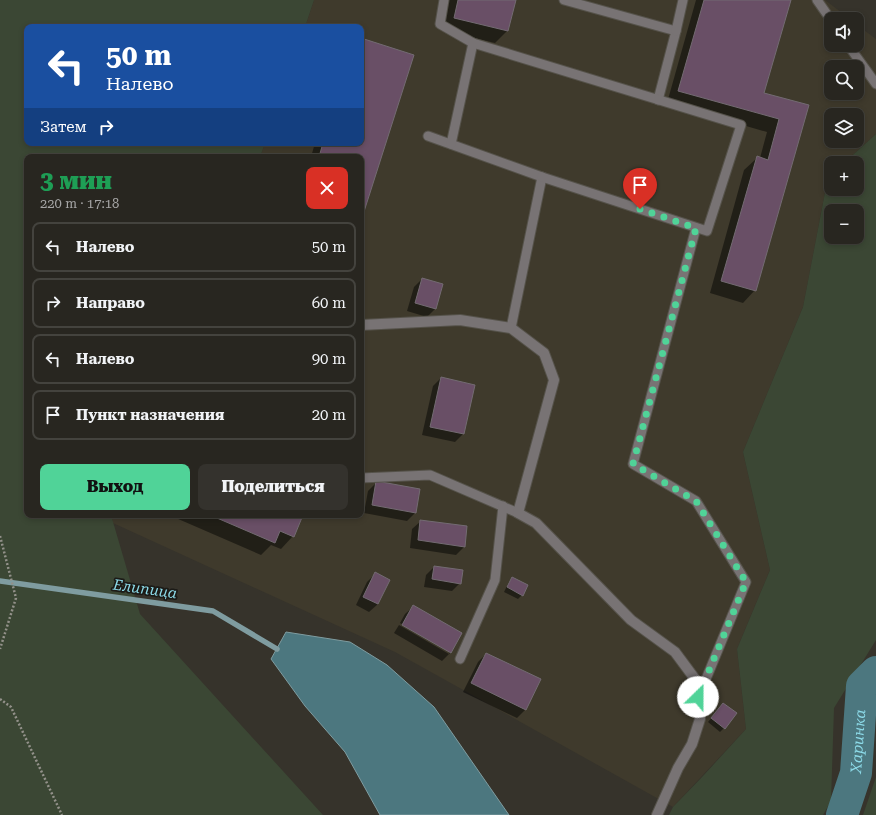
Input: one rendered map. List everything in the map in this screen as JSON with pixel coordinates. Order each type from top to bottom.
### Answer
[{"type":"street","points":[[364,325],[460,320],[510,328],[544,353],[554,380],[518,512],[536,523],[631,620],[675,652],[698,683],[700,719],[692,744],[678,768],[657,815]]},
{"type":"lane","points":[[428,136],[542,177],[707,231],[741,125],[473,44],[440,24],[444,0]]},
{"type":"lane","points":[[564,0],[676,31]]},
{"type":"lane","points":[[658,100],[683,0]]},
{"type":"lane","points":[[817,0],[825,12]]},
{"type":"lane","points":[[451,144],[473,44]]},
{"type":"lane","points":[[853,52],[876,84]]},
{"type":"lane","points":[[510,328],[542,177]]},
{"type":"lane","points":[[696,228],[633,464],[696,501],[746,582],[698,697]]},
{"type":"lane","points":[[364,478],[430,475],[518,512]]},
{"type":"lane","points":[[460,659],[495,580],[503,506]]},
{"type":"path","points":[[0,536],[16,598],[0,649]]},
{"type":"path","points":[[0,699],[11,707],[62,815]]},
{"type":"shaded area","points":[[314,0],[825,0],[841,12],[824,12],[824,52],[864,52],[864,30],[876,39],[876,134],[864,145],[864,108],[824,108],[824,148],[861,148],[852,156],[824,156],[824,196],[803,307],[743,452],[770,570],[737,649],[746,729],[673,807],[395,652],[113,523],[112,518],[364,518],[364,154],[261,154],[264,146],[364,146],[364,24],[306,24]]},
{"type":"green space","points":[[0,0],[314,0],[306,24],[24,24],[24,146],[264,146],[261,154],[24,154],[24,518],[112,518],[140,614],[323,815],[0,815]]},
{"type":"green space","points":[[876,134],[876,640],[834,708],[831,801],[823,815],[669,815],[673,807],[746,729],[737,649],[770,570],[743,452],[803,307],[824,196],[864,196],[864,156],[852,156],[861,148],[864,148],[864,145]]},
{"type":"green space","points":[[876,777],[876,815],[863,815]]},
{"type":"water","points":[[286,632],[350,642],[387,665],[434,707],[509,815],[380,815],[345,752],[305,706],[271,659]]},
{"type":"building","points":[[458,0],[516,0],[508,31],[454,18]]},
{"type":"building","points":[[704,0],[791,0],[764,93],[809,105],[756,291],[721,281],[757,156],[768,160],[779,119],[678,91]]},
{"type":"building","points":[[364,39],[414,55],[364,212],[364,154],[320,154],[322,146],[364,146]]},
{"type":"building","points":[[422,278],[443,284],[436,309],[415,303]]},
{"type":"building","points":[[441,377],[475,385],[464,434],[430,427]]},
{"type":"building","points":[[376,481],[420,489],[416,513],[372,505]]},
{"type":"building","points":[[217,518],[302,518],[294,537],[280,531],[275,543]]},
{"type":"building","points":[[420,520],[467,526],[465,547],[418,540]]},
{"type":"building","points":[[434,566],[463,570],[461,584],[432,579]]},
{"type":"building","points":[[375,572],[390,580],[378,604],[363,597]]},
{"type":"building","points":[[512,577],[528,585],[523,596],[507,587]]},
{"type":"building","points":[[413,605],[462,633],[451,653],[402,625]]},
{"type":"building","points":[[486,653],[541,679],[526,710],[471,683]]},
{"type":"building","points":[[723,703],[737,713],[725,729],[711,718]]},
{"type":"waterway","name":"Елипица","points":[[0,581],[213,611],[277,649]]},
{"type":"waterway","name":"Харинка","points":[[842,815],[856,773],[862,686],[876,672]]},
{"type":"route","points":[[640,209],[696,228],[633,464],[696,501],[746,582],[716,657],[698,697]]}]
